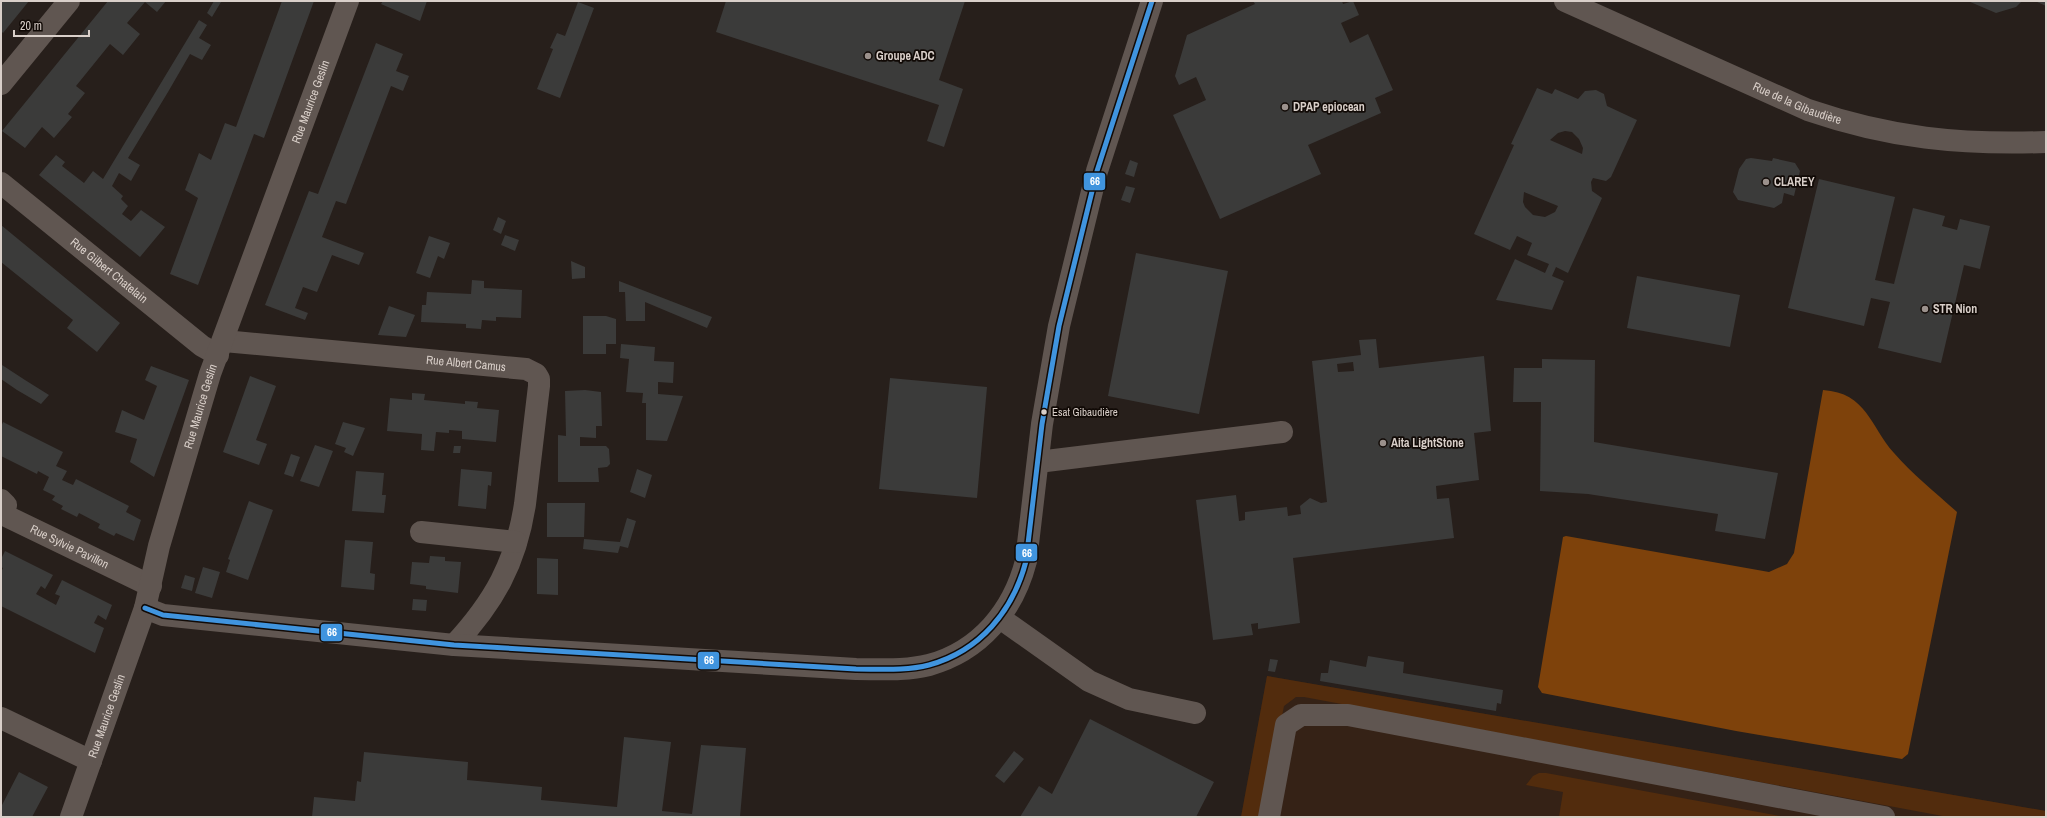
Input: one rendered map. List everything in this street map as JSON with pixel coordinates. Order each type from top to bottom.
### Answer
[{"type":"street","points":[[1,84],[69,1]]},
{"type":"street","name":"Rue Maurice Geslin","points":[[71,817],[145,608],[159,546],[210,374],[221,348],[245,277],[348,1]]},
{"type":"street","points":[[145,608],[163,615],[454,645],[849,668],[912,668],[944,660],[958,653],[983,636],[1000,618],[1013,599],[1021,580],[1026,561],[1050,374],[1084,221],[1097,171],[1152,1]]},
{"type":"street","name":"Rue de la Gibaudière","points":[[1565,1],[1808,110],[1844,122],[1915,138],[1953,142],[2001,144],[2046,142]]},
{"type":"street","name":"Rue Gilbert Chatelain","points":[[1,183],[202,346],[221,348]]},
{"type":"street","name":"Rue Albert Camus","points":[[221,348],[532,370],[536,374],[539,379],[539,386],[522,520],[508,569],[492,598],[479,617],[454,645]]},
{"type":"street","points":[[1038,462],[1282,432]]},
{"type":"street","name":"Rue Sylvie Pavillon","points":[[1,500],[6,505],[4,515],[151,586]]},
{"type":"street","points":[[421,532],[516,542]]},
{"type":"street","points":[[1000,618],[1095,684],[1129,699],[1195,713]]},
{"type":"street","points":[[1269,817],[1286,725],[1301,715],[1348,715],[1884,817]]},
{"type":"street","points":[[1,718],[91,761]]},
{"type":"shaded area","points":[[1823,390],[1838,392],[1849,397],[1858,404],[1866,412],[1886,443],[1901,461],[1957,512],[1908,754],[1902,759],[1736,731],[1542,693],[1538,687],[1563,537],[1566,536],[1769,572],[1787,564],[1794,553]]},
{"type":"shaded area","points":[[1267,676],[2046,811],[2046,817],[1241,817]]},
{"type":"shaded area","points":[[1267,676],[2046,811],[2046,817],[1948,817],[1304,697],[1296,697],[1284,706],[1262,817],[1241,817]]},
{"type":"shaded area","points":[[1539,773],[1546,773],[1786,817],[1559,817],[1563,792],[1526,785],[1533,776]]},
{"type":"building","points":[[1,1],[29,1],[3,33],[1,31]]},
{"type":"building","points":[[108,1],[166,1],[157,12],[145,2],[127,23],[140,34],[123,55],[110,44],[76,86],[85,93],[68,114],[72,117],[54,138],[42,127],[25,148],[2,131]]},
{"type":"building","points":[[214,1],[221,2],[212,17],[207,13]]},
{"type":"building","points":[[282,1],[314,1],[264,138],[254,134],[198,285],[170,274],[198,198],[185,190],[199,153],[211,160],[225,123],[236,127]]},
{"type":"building","points":[[383,1],[427,1],[420,21],[381,4]]},
{"type":"building","name":"Groupe ADC","points":[[726,1],[965,1],[939,80],[963,89],[944,147],[927,141],[939,105],[716,32]]},
{"type":"building","name":"DPAP epiocean","points":[[1253,1],[1342,1],[1343,4],[1353,1],[1359,15],[1341,23],[1350,43],[1368,34],[1393,90],[1375,98],[1381,113],[1308,145],[1321,174],[1220,219],[1173,115],[1206,100],[1196,77],[1179,85],[1175,76],[1187,35],[1255,4]]},
{"type":"building","points":[[1968,1],[2022,1],[2016,7],[1996,13]]},
{"type":"building","points":[[2035,1],[2046,1],[2046,6]]},
{"type":"building","points":[[578,2],[594,8],[560,98],[537,89],[553,49],[550,48],[557,33],[565,36]]},
{"type":"building","points":[[199,20],[207,25],[199,38],[211,45],[202,60],[190,54],[128,158],[140,165],[131,181],[119,173],[112,186],[123,196],[121,199],[128,206],[122,214],[131,221],[141,210],[165,227],[140,257],[39,175],[56,155],[65,162],[62,166],[84,183],[93,171],[103,179]]},
{"type":"building","points":[[376,43],[403,54],[396,71],[409,76],[403,91],[391,86],[346,204],[336,201],[322,237],[364,253],[359,265],[332,255],[317,292],[303,287],[295,308],[308,313],[305,320],[265,305],[309,191],[318,194]]},
{"type":"building","points":[[1537,88],[1552,94],[1555,89],[1578,99],[1585,91],[1596,90],[1604,94],[1607,106],[1637,120],[1611,177],[1606,181],[1593,178],[1591,182],[1592,191],[1602,198],[1568,273],[1556,267],[1552,276],[1564,281],[1552,310],[1496,300],[1515,259],[1545,273],[1549,264],[1527,255],[1532,243],[1517,236],[1510,250],[1474,234],[1514,145],[1511,144]],"holes":[[[1565,131],[1572,132],[1579,139],[1583,148],[1582,154],[1550,140],[1558,133]],[[1524,192],[1558,206],[1555,212],[1545,217],[1533,215],[1525,207],[1523,202]]]},
{"type":"building","name":"CLAREY","points":[[1751,158],[1772,161],[1773,158],[1795,163],[1800,171],[1794,196],[1784,193],[1782,203],[1774,208],[1738,200],[1733,192],[1739,169],[1746,159]]},
{"type":"building","points":[[1130,160],[1138,163],[1134,177],[1125,174]]},
{"type":"building","points":[[1819,179],[1895,197],[1875,280],[1894,284],[1913,208],[1945,216],[1942,226],[1957,230],[1960,219],[1990,226],[1980,269],[1964,265],[1941,363],[1878,348],[1890,302],[1871,298],[1864,326],[1788,308]]},
{"type":"building","points":[[1126,186],[1135,188],[1130,203],[1121,200]]},
{"type":"building","points":[[498,217],[506,221],[501,234],[493,230]]},
{"type":"building","points":[[1,225],[120,323],[97,352],[67,328],[73,320],[1,262]]},
{"type":"building","points":[[505,235],[519,240],[515,251],[501,245]]},
{"type":"building","points":[[429,236],[450,243],[444,259],[438,256],[430,278],[416,273]]},
{"type":"building","points":[[1136,253],[1228,271],[1199,414],[1108,396]]},
{"type":"building","points":[[571,261],[585,267],[585,278],[572,279]]},
{"type":"building","points":[[1637,276],[1740,295],[1730,347],[1627,328]]},
{"type":"building","points":[[472,280],[484,281],[484,288],[522,290],[521,318],[496,317],[496,321],[482,320],[481,329],[466,328],[466,324],[421,322],[422,305],[426,305],[427,292],[471,294]]},
{"type":"building","points":[[619,281],[712,317],[707,328],[645,302],[645,321],[626,321],[625,292],[619,292]]},
{"type":"building","points":[[389,306],[415,315],[406,337],[378,335]]},
{"type":"building","points":[[583,316],[606,316],[616,319],[616,344],[606,344],[606,354],[583,354]]},
{"type":"building","points":[[1376,339],[1379,368],[1484,356],[1491,431],[1474,433],[1479,480],[1436,486],[1437,499],[1449,498],[1454,538],[1293,558],[1300,623],[1258,629],[1258,623],[1251,624],[1253,635],[1213,640],[1196,500],[1236,495],[1239,521],[1245,520],[1245,512],[1287,507],[1288,516],[1301,514],[1300,506],[1310,498],[1321,503],[1327,502],[1312,361],[1361,355],[1359,340]],"holes":[[[1353,362],[1354,371],[1338,372],[1337,364]]]},
{"type":"building","points":[[621,344],[655,347],[654,361],[674,362],[673,383],[658,382],[658,394],[683,396],[667,441],[646,440],[646,403],[642,403],[643,393],[626,392],[629,359],[620,358]]},
{"type":"building","points":[[1542,359],[1595,360],[1594,442],[1778,473],[1765,539],[1715,531],[1718,514],[1588,494],[1540,491],[1541,402],[1513,402],[1514,368],[1542,368]]},
{"type":"building","points":[[2,365],[49,395],[41,404],[17,390],[1,379]]},
{"type":"building","points":[[151,366],[189,380],[154,477],[130,462],[137,439],[115,432],[122,410],[144,420],[157,386],[145,380]]},
{"type":"building","points":[[250,376],[276,386],[256,440],[267,444],[259,465],[223,452]]},
{"type":"building","points":[[890,378],[987,387],[977,498],[879,489]]},
{"type":"building","points":[[585,390],[601,392],[602,426],[596,426],[596,438],[580,437],[580,446],[606,446],[609,449],[610,464],[607,467],[598,468],[599,482],[558,482],[558,435],[566,436],[565,391]]},
{"type":"building","points":[[412,393],[425,394],[424,400],[465,404],[465,401],[478,402],[477,408],[499,410],[496,442],[462,439],[462,431],[449,430],[449,433],[436,432],[434,451],[421,450],[422,434],[387,431],[390,398],[412,400]]},
{"type":"building","points":[[3,422],[63,452],[56,466],[67,471],[62,480],[73,485],[76,479],[129,506],[126,512],[141,520],[134,541],[116,533],[114,536],[98,528],[100,524],[79,513],[77,517],[61,509],[63,506],[52,500],[55,496],[43,490],[49,477],[38,471],[37,474],[1,456],[1,427]]},
{"type":"building","points":[[343,422],[365,428],[353,456],[344,452],[346,448],[335,444]]},
{"type":"building","points":[[315,445],[333,451],[319,487],[300,481]]},
{"type":"building","points":[[454,446],[461,446],[460,453],[453,453]]},
{"type":"building","points":[[291,454],[300,457],[293,477],[284,474]]},
{"type":"building","points":[[461,469],[492,472],[491,486],[488,485],[486,509],[458,506]]},
{"type":"building","points":[[637,469],[652,475],[645,498],[630,492]]},
{"type":"building","points":[[356,471],[384,473],[382,495],[386,495],[384,513],[352,511]]},
{"type":"building","points":[[249,501],[273,510],[248,580],[226,572],[230,560],[228,559]]},
{"type":"building","points":[[547,503],[585,503],[584,537],[547,537]]},
{"type":"building","points":[[627,518],[636,521],[628,548],[620,546],[618,553],[583,549],[584,539],[620,542]]},
{"type":"building","points":[[345,540],[373,542],[370,573],[375,574],[374,590],[341,587]]},
{"type":"building","points":[[5,551],[53,575],[45,589],[41,586],[36,594],[56,605],[60,596],[55,594],[62,580],[112,605],[106,620],[98,615],[94,623],[104,628],[95,653],[1,606],[1,572],[3,568],[1,567],[1,559]]},
{"type":"building","points":[[430,556],[445,557],[445,561],[461,562],[458,593],[426,589],[426,586],[410,584],[412,562],[429,563]]},
{"type":"building","points":[[537,558],[558,559],[558,595],[537,594]]},
{"type":"building","points":[[203,567],[220,572],[212,598],[195,593]]},
{"type":"building","points":[[185,575],[195,578],[192,591],[181,588]]},
{"type":"building","points":[[413,599],[427,600],[426,611],[412,610]]},
{"type":"building","points":[[1368,656],[1404,662],[1403,673],[1503,690],[1501,704],[1497,703],[1496,711],[1320,681],[1321,673],[1328,673],[1330,660],[1366,667]]},
{"type":"building","points":[[1270,659],[1278,660],[1275,672],[1268,671]]},
{"type":"building","points":[[1090,719],[1214,782],[1196,817],[1020,817],[1039,786],[1052,794]]},
{"type":"building","points":[[624,737],[671,742],[662,811],[692,814],[701,745],[746,748],[740,817],[312,817],[314,797],[355,801],[357,781],[361,782],[364,752],[468,762],[467,780],[542,787],[541,800],[617,807]]},
{"type":"building","points":[[1014,751],[1024,759],[1004,783],[995,776]]},
{"type":"building","points":[[19,772],[48,787],[32,817],[1,817],[1,807]]},
{"type":"transit line","name":"66","points":[[145,608],[163,615],[454,645],[856,669],[920,667],[947,659],[964,650],[979,639],[1003,612],[1013,596],[1026,561],[1042,424],[1059,326],[1097,171],[1152,1]]},
{"type":"place","name":"Groupe ADC","points":[[868,56]]},
{"type":"place","name":"DPAP epiocean","points":[[1285,107]]},
{"type":"place","name":"CLAREY","points":[[1766,182]]},
{"type":"place","name":"STR Nion","points":[[1925,309]]},
{"type":"place","name":"Esat Gibaudière","points":[[1044,412]]},
{"type":"place","name":"Aita LightStone","points":[[1383,443]]}]
